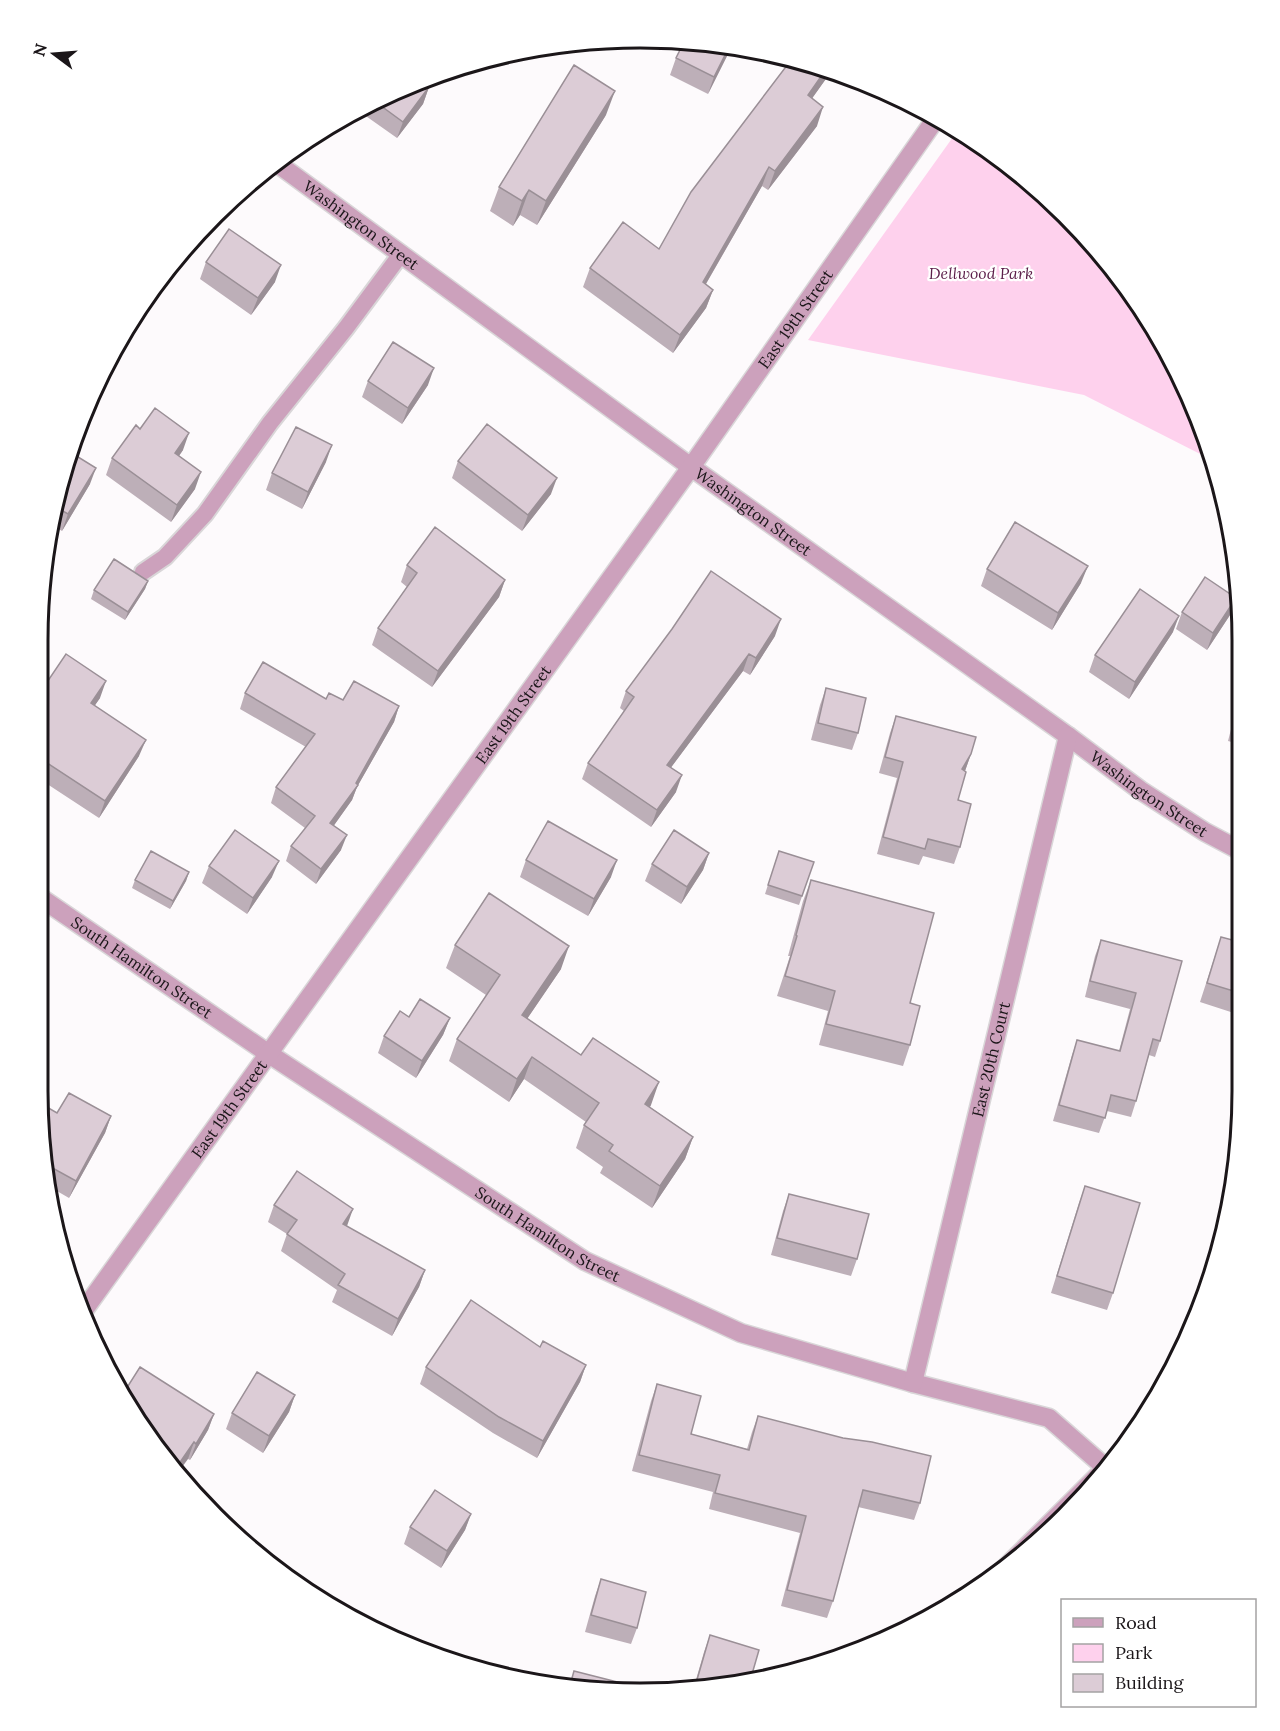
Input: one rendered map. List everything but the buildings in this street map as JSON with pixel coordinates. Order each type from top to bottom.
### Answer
[{"type":"street","name":"East 19th Street","points":[[88,1305],[691,466],[932,125]]},
{"type":"street","name":"Washington Street","points":[[283,168],[1140,790],[1205,832],[1232,846]]},
{"type":"street","name":"East 20th Court","points":[[913,1383],[1068,736]]},
{"type":"street","name":"South Hamilton Street","points":[[48,903],[269,1054],[585,1261],[741,1333],[913,1383],[1049,1418],[1102,1461]]},
{"type":"lane","points":[[143,572],[165,557],[205,514],[270,423],[346,328],[401,254]]},
{"type":"green space","name":"Dellwood Park","points":[[953,138],[1000,170],[1059,221],[1110,280],[1153,344],[1171,378],[1203,455],[1084,395],[808,340]]}]
